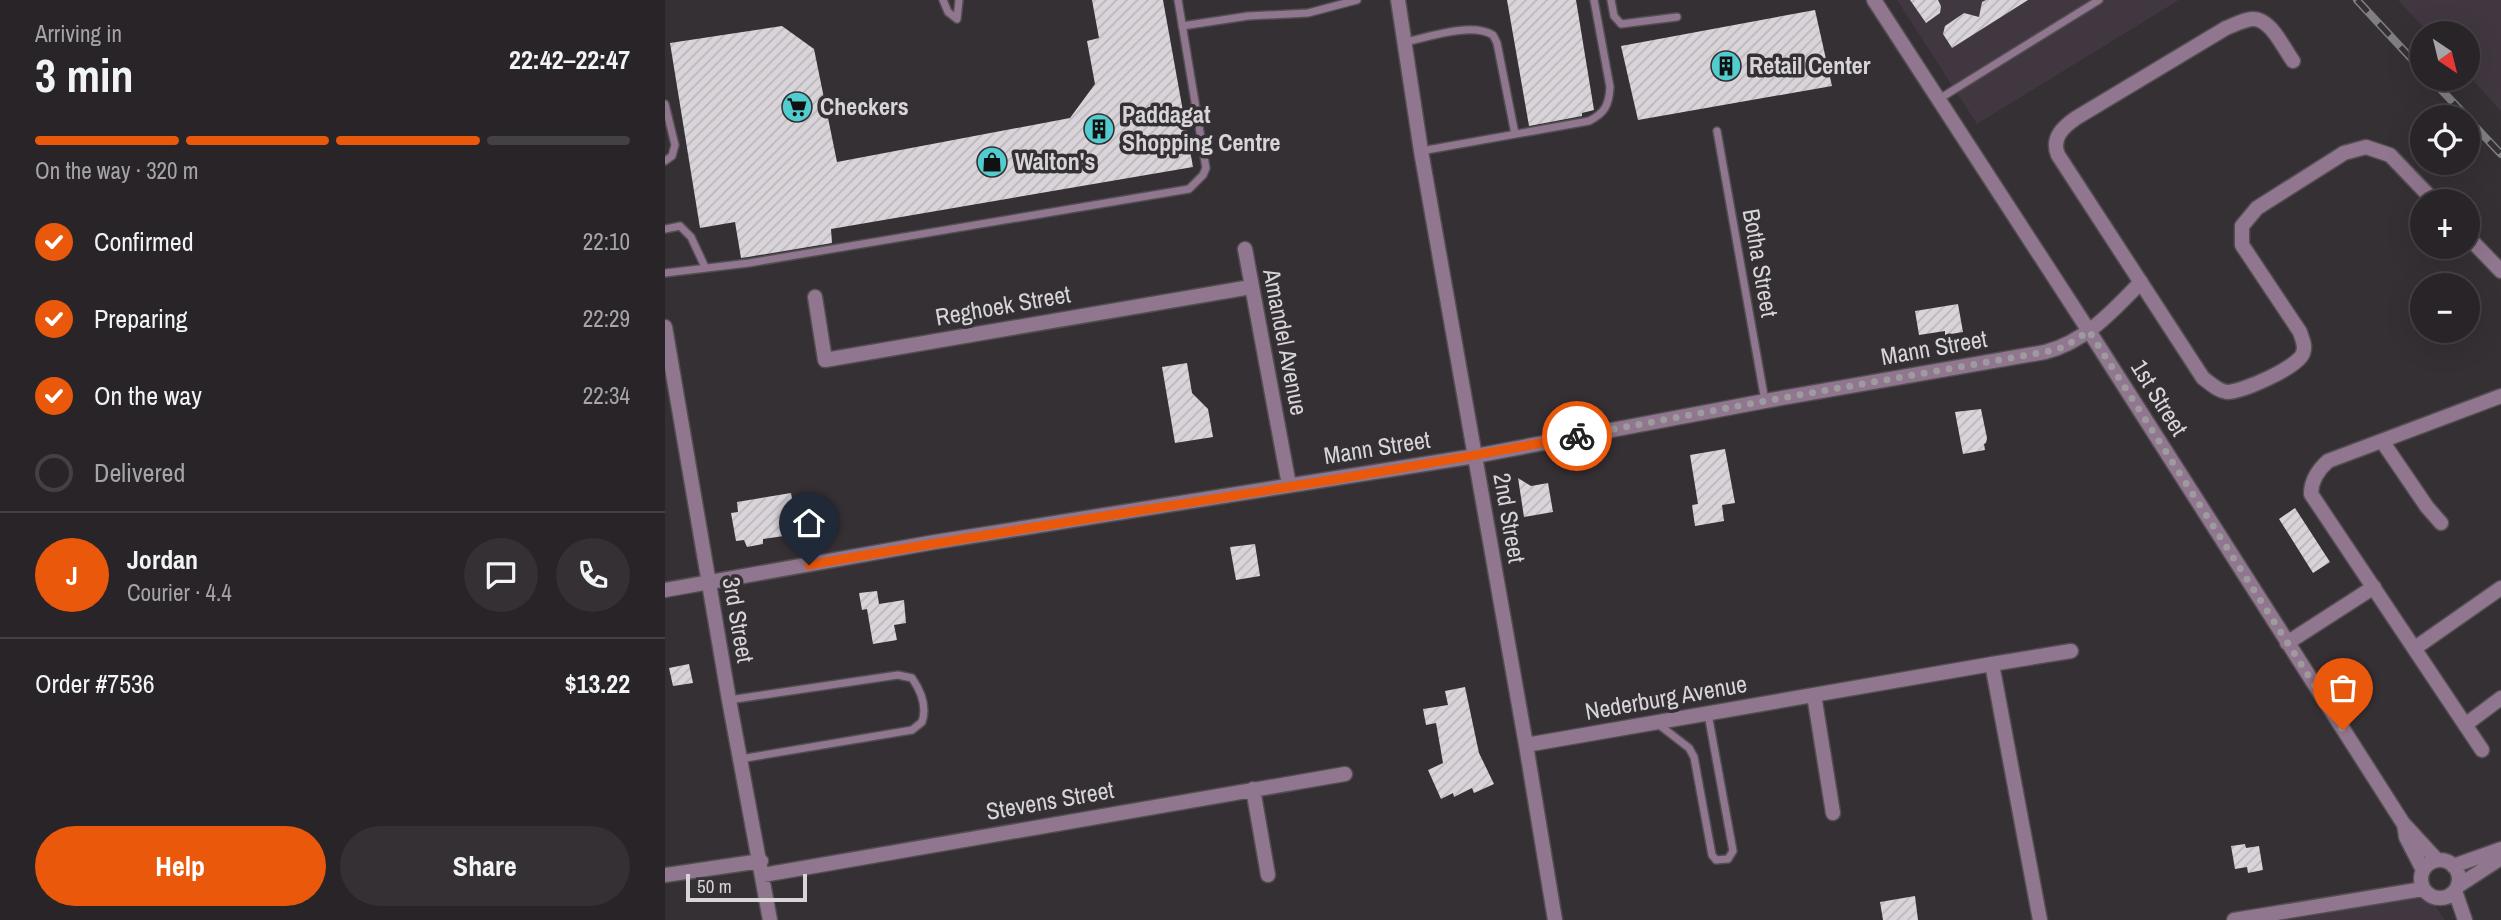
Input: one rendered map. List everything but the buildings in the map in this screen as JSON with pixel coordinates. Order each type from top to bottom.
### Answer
[{"type":"street","name":"2nd Street","points":[[1398,0],[1421,151],[1555,920]]},
{"type":"street","name":"1st Street","points":[[1874,0],[2403,823],[2437,860]]},
{"type":"street","points":[[2293,61],[2271,29],[2260,20],[2252,19],[2226,28],[2063,127],[2055,148],[2203,378],[2225,392],[2243,388],[2291,367],[2299,361],[2304,352],[2304,343],[2299,332],[2242,245],[2242,226],[2257,208],[2344,153],[2366,147],[2390,155],[2423,189]]},
{"type":"street","name":"Amandel Avenue","points":[[1245,249],[1289,485]]},
{"type":"street","points":[[2480,249],[2501,271]]},
{"type":"street","name":"Mann Street","points":[[665,590],[949,540],[1475,456],[2045,352],[2064,347],[2089,331],[2141,282]]},
{"type":"street","name":"Reghoek Street","points":[[815,297],[825,360],[1251,287]]},
{"type":"street","name":"3rd Street","points":[[665,327],[770,920]]},
{"type":"street","points":[[2482,750],[2311,494],[2311,485],[2318,471],[2328,461],[2501,396]]},
{"type":"street","points":[[2382,441],[2441,523]]},
{"type":"street","points":[[2287,643],[2374,587]]},
{"type":"street","points":[[2415,648],[2501,588]]},
{"type":"street","name":"Nederburg Avenue","points":[[1526,745],[2071,651]]},
{"type":"street","points":[[1992,663],[2040,920]]},
{"type":"street","points":[[1814,695],[1833,813]]},
{"type":"street","points":[[2465,724],[2501,698]]},
{"type":"street","name":"Stevens Street","points":[[665,875],[762,868],[1345,774]]},
{"type":"street","points":[[1253,789],[1268,875]]},
{"type":"street","name":"1st Street","points":[[2403,823],[2406,837],[2422,872]]},
{"type":"street","points":[[2453,866],[2501,849]]},
{"type":"street","points":[[2442,899],[2501,858]]},
{"type":"street","points":[[2348,902],[2397,887],[2422,872],[2429,863],[2443,860],[2453,866],[2459,878],[2457,888],[2464,920]]},
{"type":"street","points":[[2422,872],[2423,889],[2431,897],[2442,899],[2464,920]]},
{"type":"street","points":[[2234,920],[2423,889]]},
{"type":"lane","points":[[943,0],[948,12],[957,19],[959,0]]},
{"type":"lane","points":[[665,273],[749,263],[1189,189],[1206,168],[1178,0]]},
{"type":"lane","points":[[1182,26],[1248,16],[1308,13],[1357,0]]},
{"type":"lane","points":[[1421,151],[1589,121],[1601,115],[1610,100],[1610,87],[1594,0]]},
{"type":"lane","points":[[1611,0],[1614,16],[1621,24],[1677,17]]},
{"type":"lane","points":[[1939,99],[2099,0]]},
{"type":"lane","points":[[1405,42],[1457,31],[1479,31],[1493,35],[1497,43],[1515,134]]},
{"type":"lane","points":[[665,104],[668,127],[675,145],[674,153],[665,161]]},
{"type":"lane","name":"Botha Street","points":[[1717,131],[1765,401]]},
{"type":"lane","points":[[665,229],[680,226],[691,237],[705,267]]},
{"type":"lane","points":[[729,700],[898,675],[912,678],[922,699],[925,714],[922,723],[912,730],[740,759]]},
{"type":"lane","points":[[1656,722],[1689,748],[1694,757],[1712,855],[1720,861],[1728,859],[1733,851],[1708,713]]},
{"type":"shaded area","points":[[1897,0],[2179,0],[1977,124]]},
{"type":"shaded area","points":[[2398,0],[2501,0],[2501,111],[2480,88],[2480,21],[2418,21]]},
{"type":"shaded area","points":[[2428,895],[2445,920],[2291,920]]},
{"type":"railway","points":[[2357,0],[2410,57]]},
{"type":"railway","points":[[2442,91],[2456,105]]},
{"type":"railway","points":[[2480,132],[2501,154]]},
{"type":"way so far","points":[[1577,436],[2045,352],[2064,347],[2089,331],[2343,730]]},
{"type":"place","name":"Retail Center","points":[[1726,66]]},
{"type":"place","name":"Checkers","points":[[797,107]]},
{"type":"place","name":"Paddagat Shopping Centre","points":[[1099,129]]},
{"type":"place","name":"Walton's","points":[[992,162]]},
{"type":"route","points":[[809,565],[935,542],[1475,456],[1577,436]]}]
